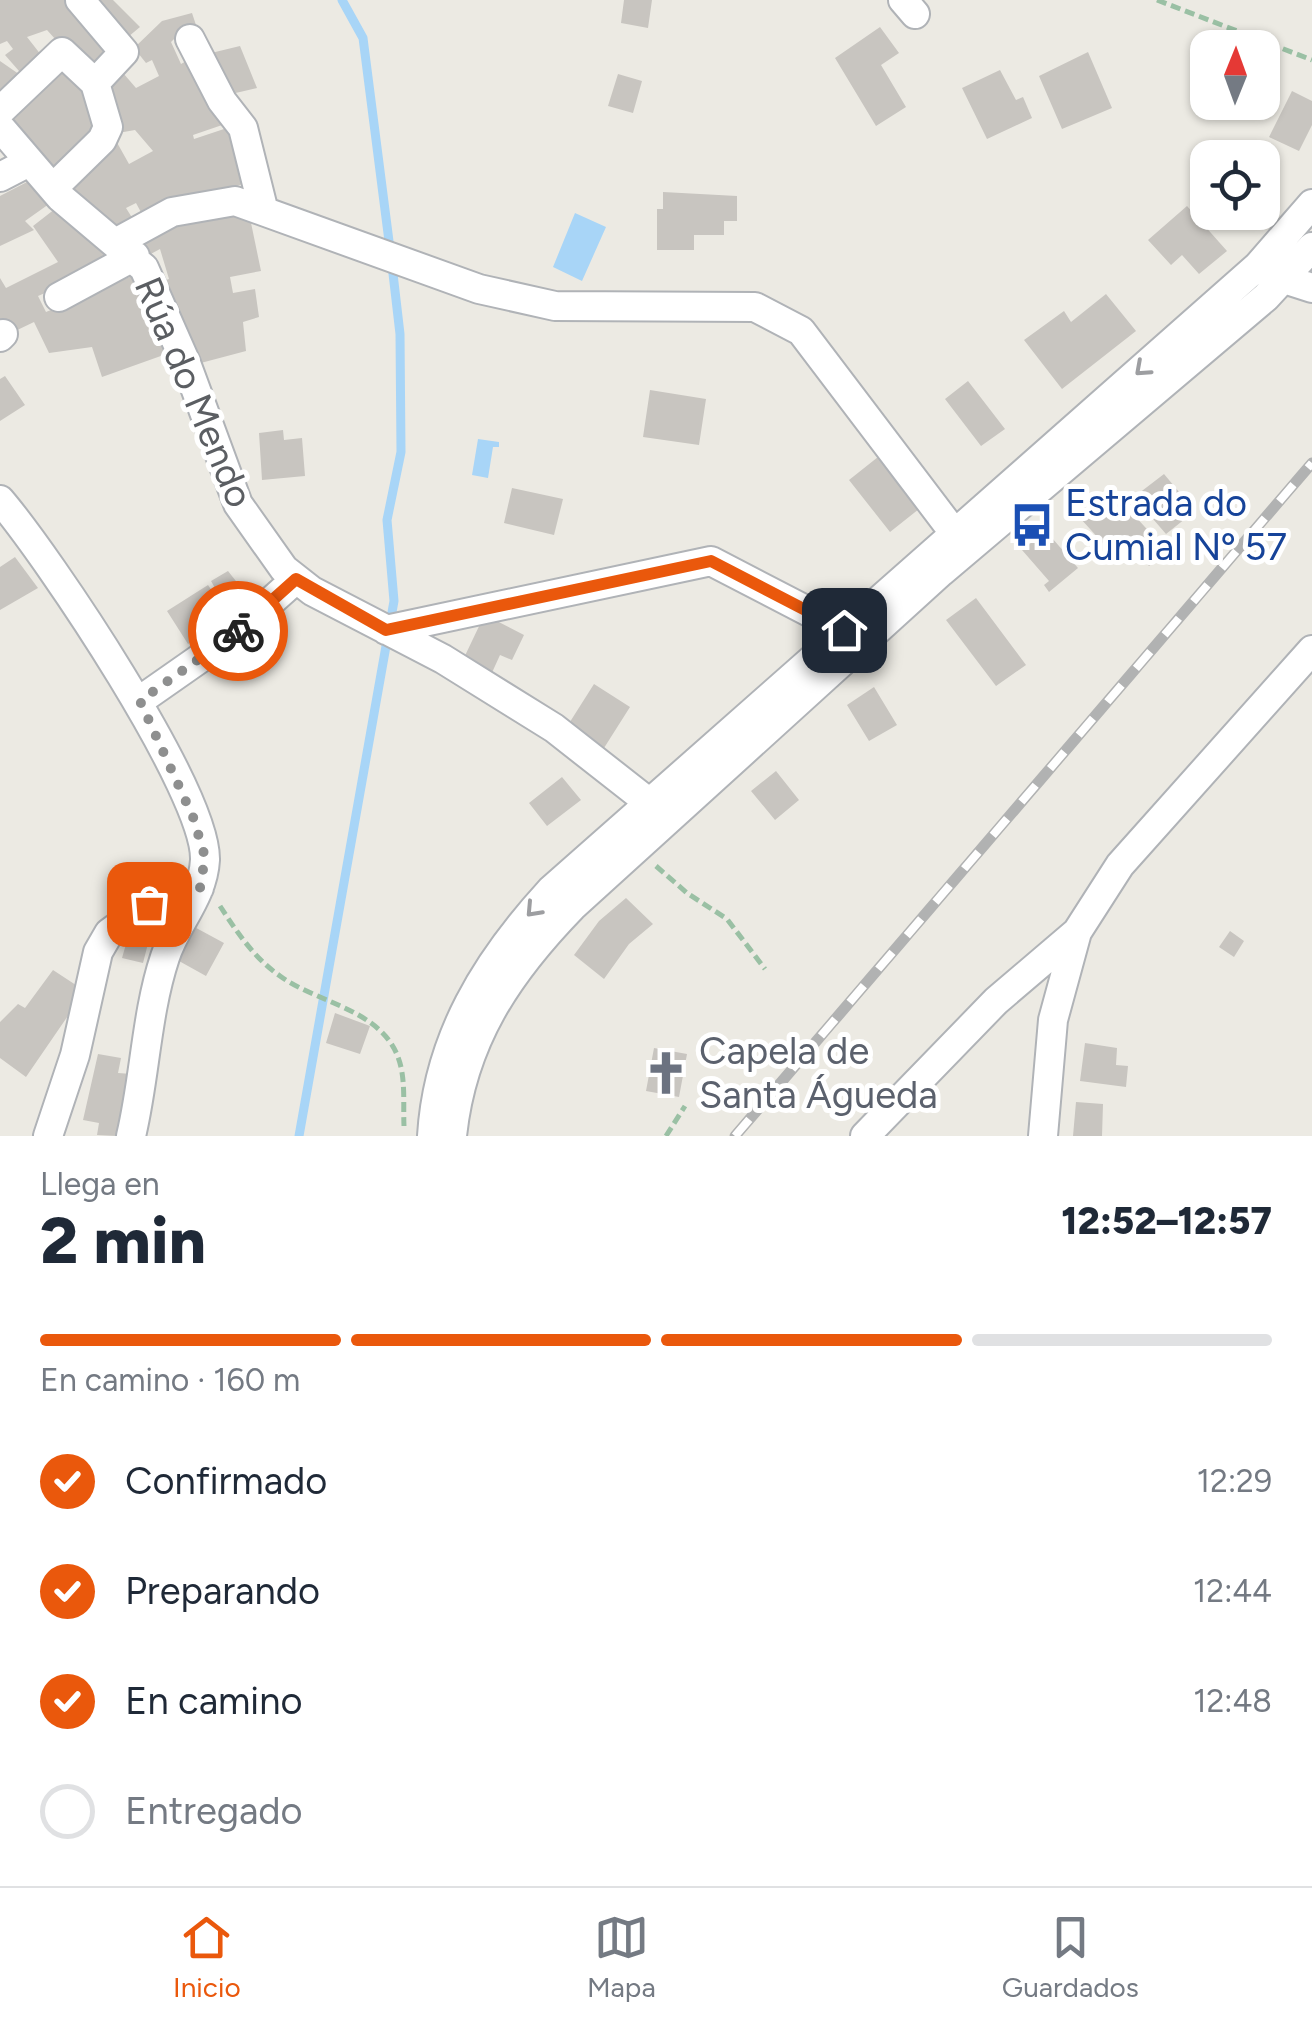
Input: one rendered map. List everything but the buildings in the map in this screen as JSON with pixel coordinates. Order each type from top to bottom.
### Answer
[{"type":"street","points":[[80,0],[124,52],[95,83]]},
{"type":"street","points":[[190,39],[222,101],[242,128],[263,208]]},
{"type":"street","points":[[0,112],[62,52],[95,83],[108,127],[102,140],[53,188]]},
{"type":"street","name":"Rúa do Mendo","points":[[0,127],[53,188],[126,249],[186,363],[238,504],[272,556],[296,579],[473,676],[554,728],[653,805]]},
{"type":"street","points":[[0,177],[29,162]]},
{"type":"street","points":[[58,296],[172,212],[235,201],[479,289],[556,306],[756,307],[801,331],[955,534]]},
{"type":"street","points":[[572,906],[599,860],[653,805],[844,630],[1258,266],[1312,204]]},
{"type":"street","points":[[452,1136],[459,1089],[485,1016],[535,945],[636,846],[1281,273],[1312,227]]},
{"type":"street","points":[[1176,339],[1220,320],[1312,248]]},
{"type":"street","points":[[1281,273],[1312,288]]},
{"type":"street","points":[[0,500],[23,527],[140,701],[205,857],[200,888],[165,956],[131,1136]]},
{"type":"street","points":[[386,630],[711,561],[844,630]]},
{"type":"street","points":[[140,701],[232,636],[296,579]]},
{"type":"street","points":[[865,1136],[996,1001],[1077,932],[1120,865],[1312,650]]},
{"type":"street","points":[[432,1136],[442,1072],[458,1023],[486,969],[551,890],[785,698],[833,672]]},
{"type":"street","points":[[48,1136],[75,1055],[98,952],[109,933],[149,904],[200,888]]},
{"type":"street","points":[[1043,1136],[1053,1020],[1077,932]]},
{"type":"path","points":[[1157,0],[1312,60]]},
{"type":"path","points":[[636,846],[687,893],[727,918],[765,969]]},
{"type":"path","points":[[200,888],[216,898],[246,945],[280,976],[371,1022],[390,1041],[402,1078],[404,1136]]},
{"type":"path","points":[[666,1136],[685,1106]]},
{"type":"water","points":[[575,213],[606,227],[582,281],[553,267]]},
{"type":"water","points":[[478,439],[499,442],[499,447],[493,447],[488,478],[472,475]]},
{"type":"waterway","points":[[342,0],[363,38],[390,249]]},
{"type":"waterway","points":[[299,1136],[394,601],[387,520],[401,452],[400,334],[392,265]]},
{"type":"railway","points":[[735,1136],[1312,463]]},
{"type":"way so far","points":[[149,904],[200,888],[205,857],[193,817],[140,701],[238,631]]},
{"type":"place","name":"Estrada do Cumial Nº 57","points":[[1032,525]]},
{"type":"place","name":"Capela de Santa Águeda","points":[[666,1073]]},
{"type":"route","points":[[238,631],[296,579],[386,630],[711,561],[844,630]]}]
